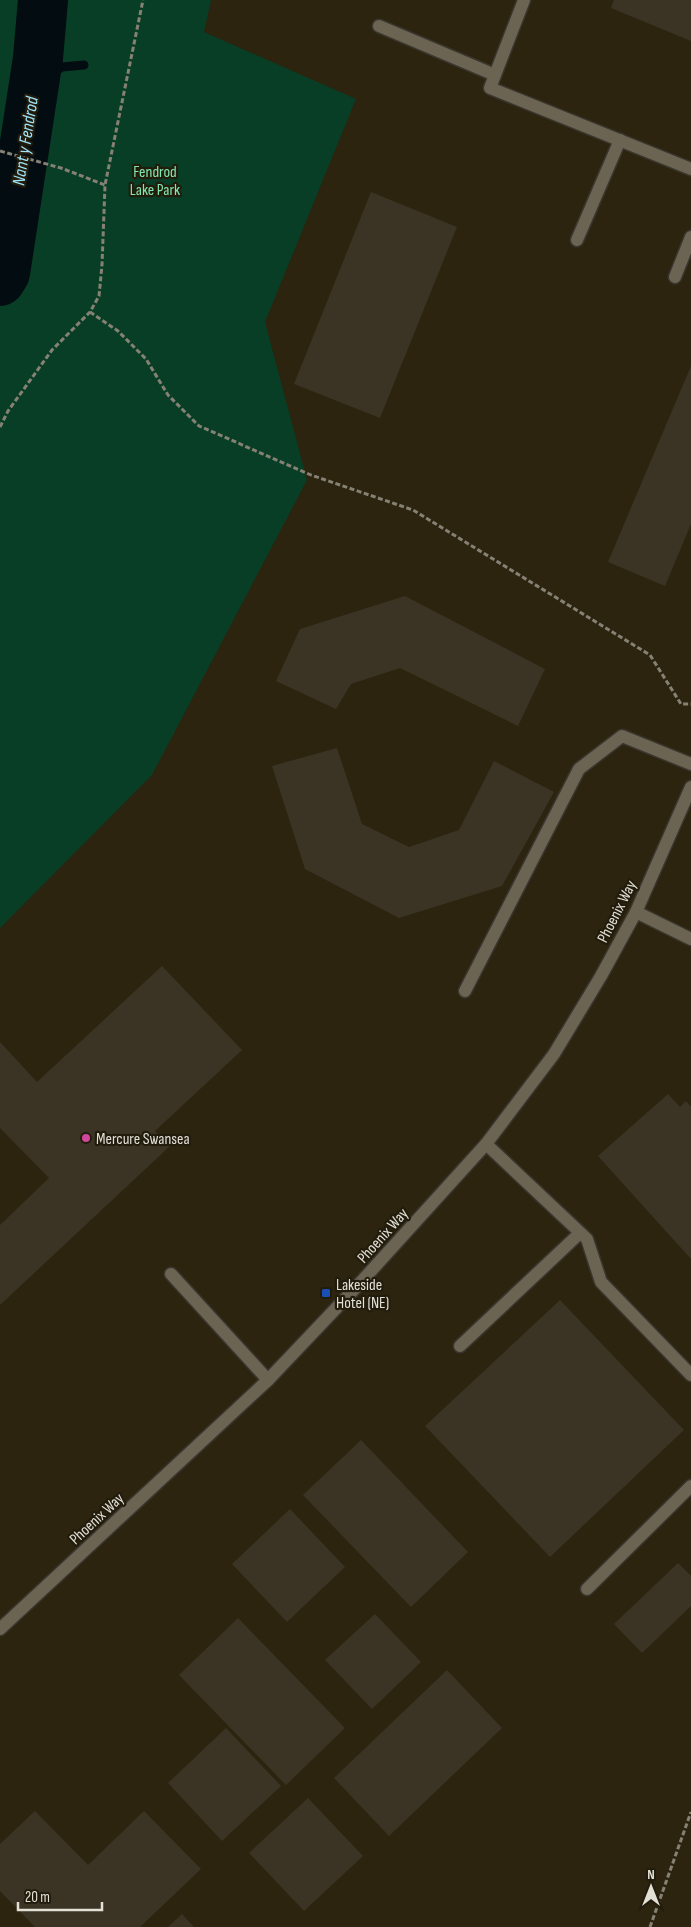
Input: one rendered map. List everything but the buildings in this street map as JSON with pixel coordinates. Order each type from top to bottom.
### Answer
[{"type":"street","points":[[524,0],[490,88],[691,169]]},
{"type":"street","points":[[379,26],[495,75]]},
{"type":"street","points":[[577,240],[620,140]]},
{"type":"street","points":[[675,277],[691,237]]},
{"type":"street","points":[[465,991],[579,769],[622,736],[691,764]]},
{"type":"street","name":"Phoenix Way","points":[[0,1629],[268,1380],[361,1282],[486,1144],[554,1054],[636,912],[691,787]]},
{"type":"street","points":[[636,912],[691,939]]},
{"type":"street","points":[[486,1144],[587,1239],[601,1282],[691,1375]]},
{"type":"street","points":[[460,1346],[580,1233]]},
{"type":"street","points":[[171,1274],[268,1380]]},
{"type":"street","points":[[587,1589],[691,1486]]},
{"type":"path","points":[[0,427],[8,411],[52,350],[90,312],[99,296],[105,185],[143,0]]},
{"type":"path","points":[[0,151],[61,168],[105,185]]},
{"type":"path","points":[[90,312],[118,331],[146,358],[168,395],[199,426],[311,475],[413,510],[650,655],[681,704],[691,704]]},
{"type":"path","points":[[650,1927],[691,1812]]},
{"type":"shaded area","points":[[0,0],[691,0],[691,1927],[0,1927]]},
{"type":"green space","name":"Fendrod Lake Park","points":[[0,0],[211,0],[204,32],[356,99],[265,322],[307,480],[152,775],[0,928]]},
{"type":"waterway","name":"Nant y Fendrod","points":[[0,281],[5,273],[38,58],[43,0]]},
{"type":"waterway","points":[[33,86],[62,67],[84,65]]},
{"type":"place","name":"Mercure Swansea","points":[[86,1138]]},
{"type":"place","name":"Lakeside Hotel (NE)","points":[[326,1293]]}]
